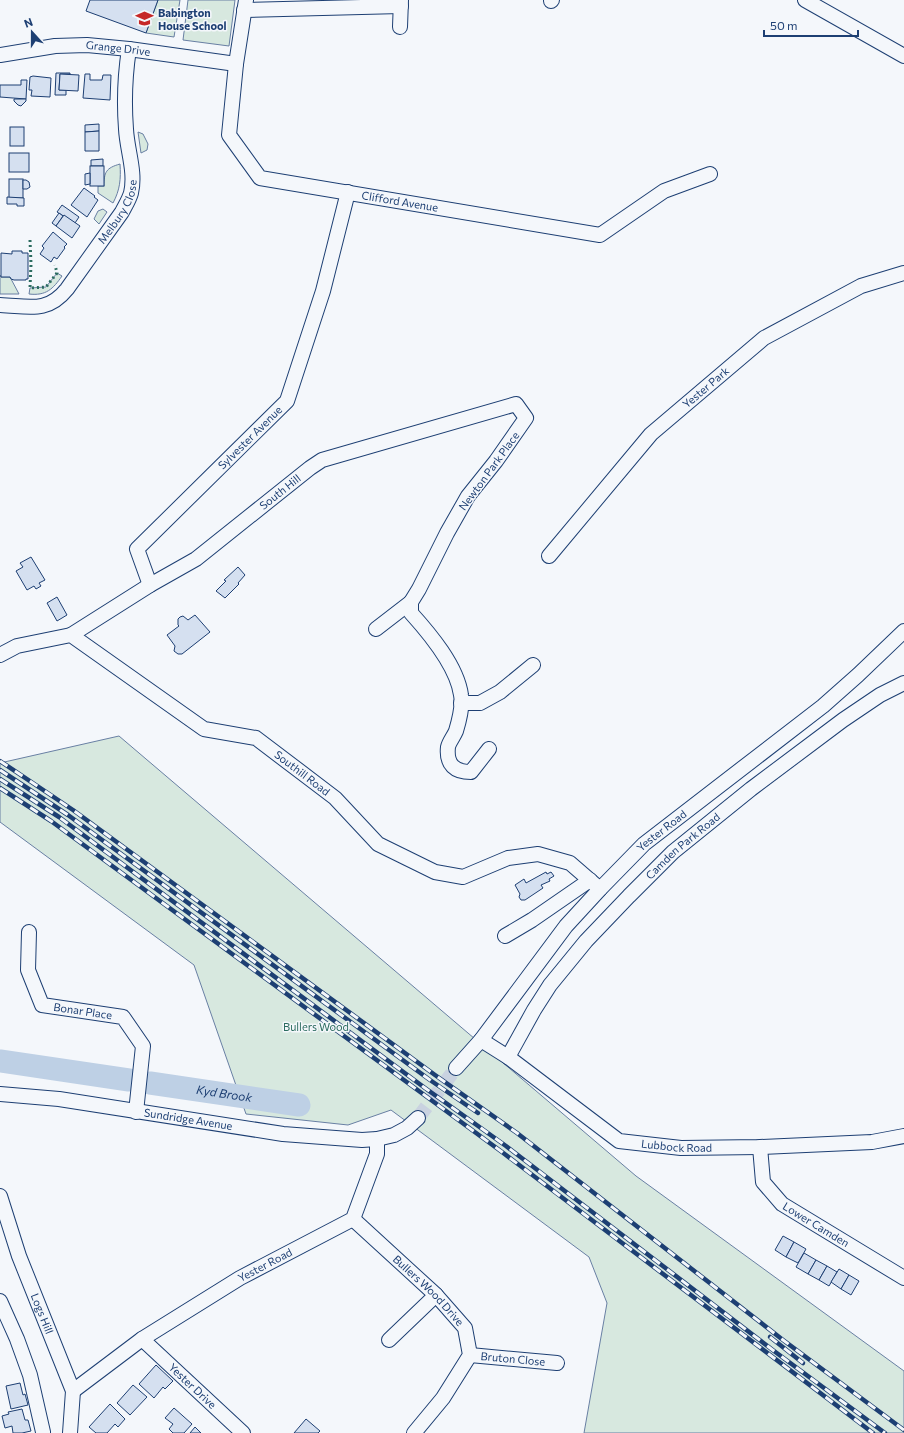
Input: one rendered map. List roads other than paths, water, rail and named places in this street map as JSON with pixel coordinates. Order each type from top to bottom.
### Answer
[{"type":"street","points":[[805,0],[904,56]]},
{"type":"street","points":[[245,5],[401,3],[400,26]]},
{"type":"street","name":"Clifford Avenue","points":[[245,5],[236,64],[229,135],[260,178],[600,235],[664,191],[710,174]]},
{"type":"street","name":"Grange Drive","points":[[0,55],[30,49],[75,45],[129,49],[236,64]]},
{"type":"street","name":"Melbury Close","points":[[0,305],[40,307],[56,300],[67,289],[122,212],[131,193],[133,183],[126,129],[127,61],[129,49]]},
{"type":"street","name":"Sylvester Avenue","points":[[150,585],[137,549],[287,401],[323,291],[348,192]]},
{"type":"street","name":"Yester Park","points":[[549,556],[651,434],[764,338],[861,286],[904,273]]},
{"type":"street","name":"South Hill","points":[[72,635],[150,585],[196,559],[322,460],[516,404]]},
{"type":"street","name":"Newton Park Place","points":[[376,629],[411,602],[420,589],[447,533],[468,496],[496,461],[526,418],[516,404]]},
{"type":"street","points":[[411,602],[411,613],[442,651],[457,678],[462,696],[456,731],[448,747],[449,759],[452,766],[460,772],[471,772],[489,749]]},
{"type":"street","name":"Yester Road","points":[[456,1068],[481,1040],[566,926],[595,884],[644,844],[824,706],[904,631]]},
{"type":"street","points":[[0,655],[17,646],[72,635]]},
{"type":"street","name":"Southill Road","points":[[72,635],[204,729],[256,738],[335,798],[378,844],[435,872],[463,877],[508,858],[538,854],[570,863],[595,884]]},
{"type":"street","points":[[461,703],[480,703],[500,692],[533,665]]},
{"type":"street","name":"Camden Park Road","points":[[508,1057],[534,1010],[550,985],[586,941],[673,852],[751,789],[843,720],[880,695],[904,683]]},
{"type":"street","points":[[505,936],[595,884]]},
{"type":"street","name":"Bonar Place","points":[[30,932],[28,970],[42,1005],[123,1018],[143,1046],[136,1112]]},
{"type":"street","name":"Lubbock Road","points":[[481,1040],[508,1057],[619,1141],[681,1148],[760,1147],[872,1142],[904,1136]]},
{"type":"street","name":"Sundridge Avenue","points":[[0,1094],[59,1099],[283,1134],[362,1140],[377,1139]]},
{"type":"street","points":[[353,1219],[377,1154],[377,1139],[394,1135],[407,1128],[418,1118]]},
{"type":"street","name":"Lower Camden","points":[[760,1147],[763,1182],[782,1204],[904,1278]]},
{"type":"street","name":"Logs Hill","points":[[0,1196],[19,1256],[73,1391],[70,1433]]},
{"type":"street","name":"Yester Road","points":[[73,1391],[142,1339],[240,1278],[353,1219]]},
{"type":"street","name":"Bullers Wood Drive","points":[[353,1219],[436,1295],[465,1328],[470,1355]]},
{"type":"street","points":[[389,1340],[436,1295]]},
{"type":"street","points":[[0,1301],[17,1339],[30,1375],[43,1432]]},
{"type":"street","name":"Yester Drive","points":[[142,1339],[243,1433]]},
{"type":"street","points":[[414,1433],[443,1398],[470,1355]]},
{"type":"street","name":"Bruton Close","points":[[470,1355],[557,1363]]},
{"type":"waterway","name":"Kyd Brook","points":[[0,1061],[129,1080]]},
{"type":"waterway","name":"Kyd Brook","points":[[150,1083],[299,1105]]},
{"type":"tunnel","points":[[418,1118],[456,1068]]},
{"type":"railway","points":[[0,761],[73,810],[435,1075],[517,1133],[783,1340],[904,1430]]},
{"type":"railway","points":[[0,770],[68,815],[430,1080],[478,1113]]},
{"type":"railway","points":[[0,779],[59,817],[425,1088],[506,1146],[774,1351],[885,1433]]},
{"type":"railway","points":[[0,788],[51,821],[502,1152],[873,1433]]},
{"type":"railway","points":[[770,1337],[803,1363]]},
{"type":"place","name":"Babington House School","points":[[145,19]]},
{"type":"park label","name":"Bullers Wood","points":[[316,1027]]}]
